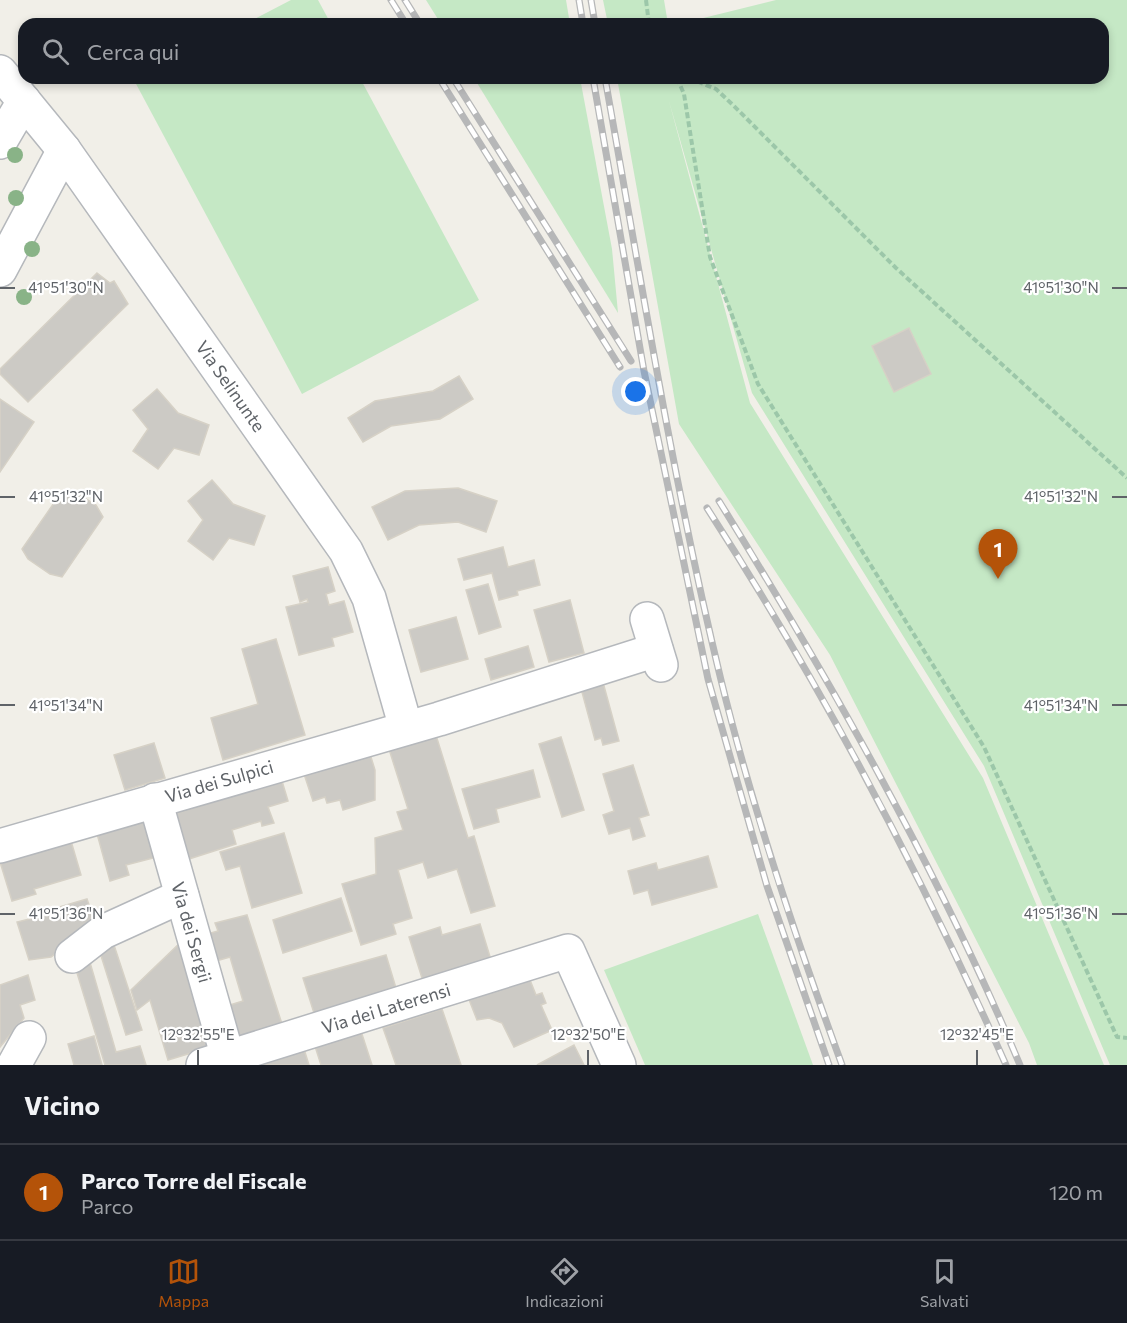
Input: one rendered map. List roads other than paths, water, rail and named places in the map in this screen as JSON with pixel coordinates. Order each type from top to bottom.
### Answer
[{"type":"street","name":"Via Selinunte","points":[[0,72],[64,150],[346,551],[369,598],[406,728]]},
{"type":"street","points":[[0,142],[24,101]]},
{"type":"street","points":[[0,270],[64,150]]},
{"type":"street","name":"Via dei Sulpici","points":[[0,846],[658,657],[647,619]]},
{"type":"street","name":"Via dei Sergii","points":[[155,800],[182,896],[221,1062]]},
{"type":"street","points":[[72,956],[103,932],[182,896]]},
{"type":"street","name":"Via dei Laterensi","points":[[221,1062],[568,951],[619,1065]]},
{"type":"railway","points":[[391,0],[402,18]]},
{"type":"railway","points":[[405,0],[416,18]]},
{"type":"railway","points":[[579,0],[582,18]]},
{"type":"railway","points":[[591,0],[594,18]]},
{"type":"railway","points":[[443,84],[620,367]]},
{"type":"railway","points":[[457,84],[631,361]]},
{"type":"railway","points":[[594,84],[644,371],[708,679],[767,886],[829,1065]]},
{"type":"railway","points":[[606,84],[673,456],[721,680],[776,874],[842,1065]]},
{"type":"railway","points":[[719,501],[842,707],[918,848],[954,919],[1020,1065]]},
{"type":"railway","points":[[707,508],[790,643],[867,781],[939,922],[1006,1065]]},
{"type":"place","name":"Parco Torre del Fiscale","points":[[998,579]]}]
